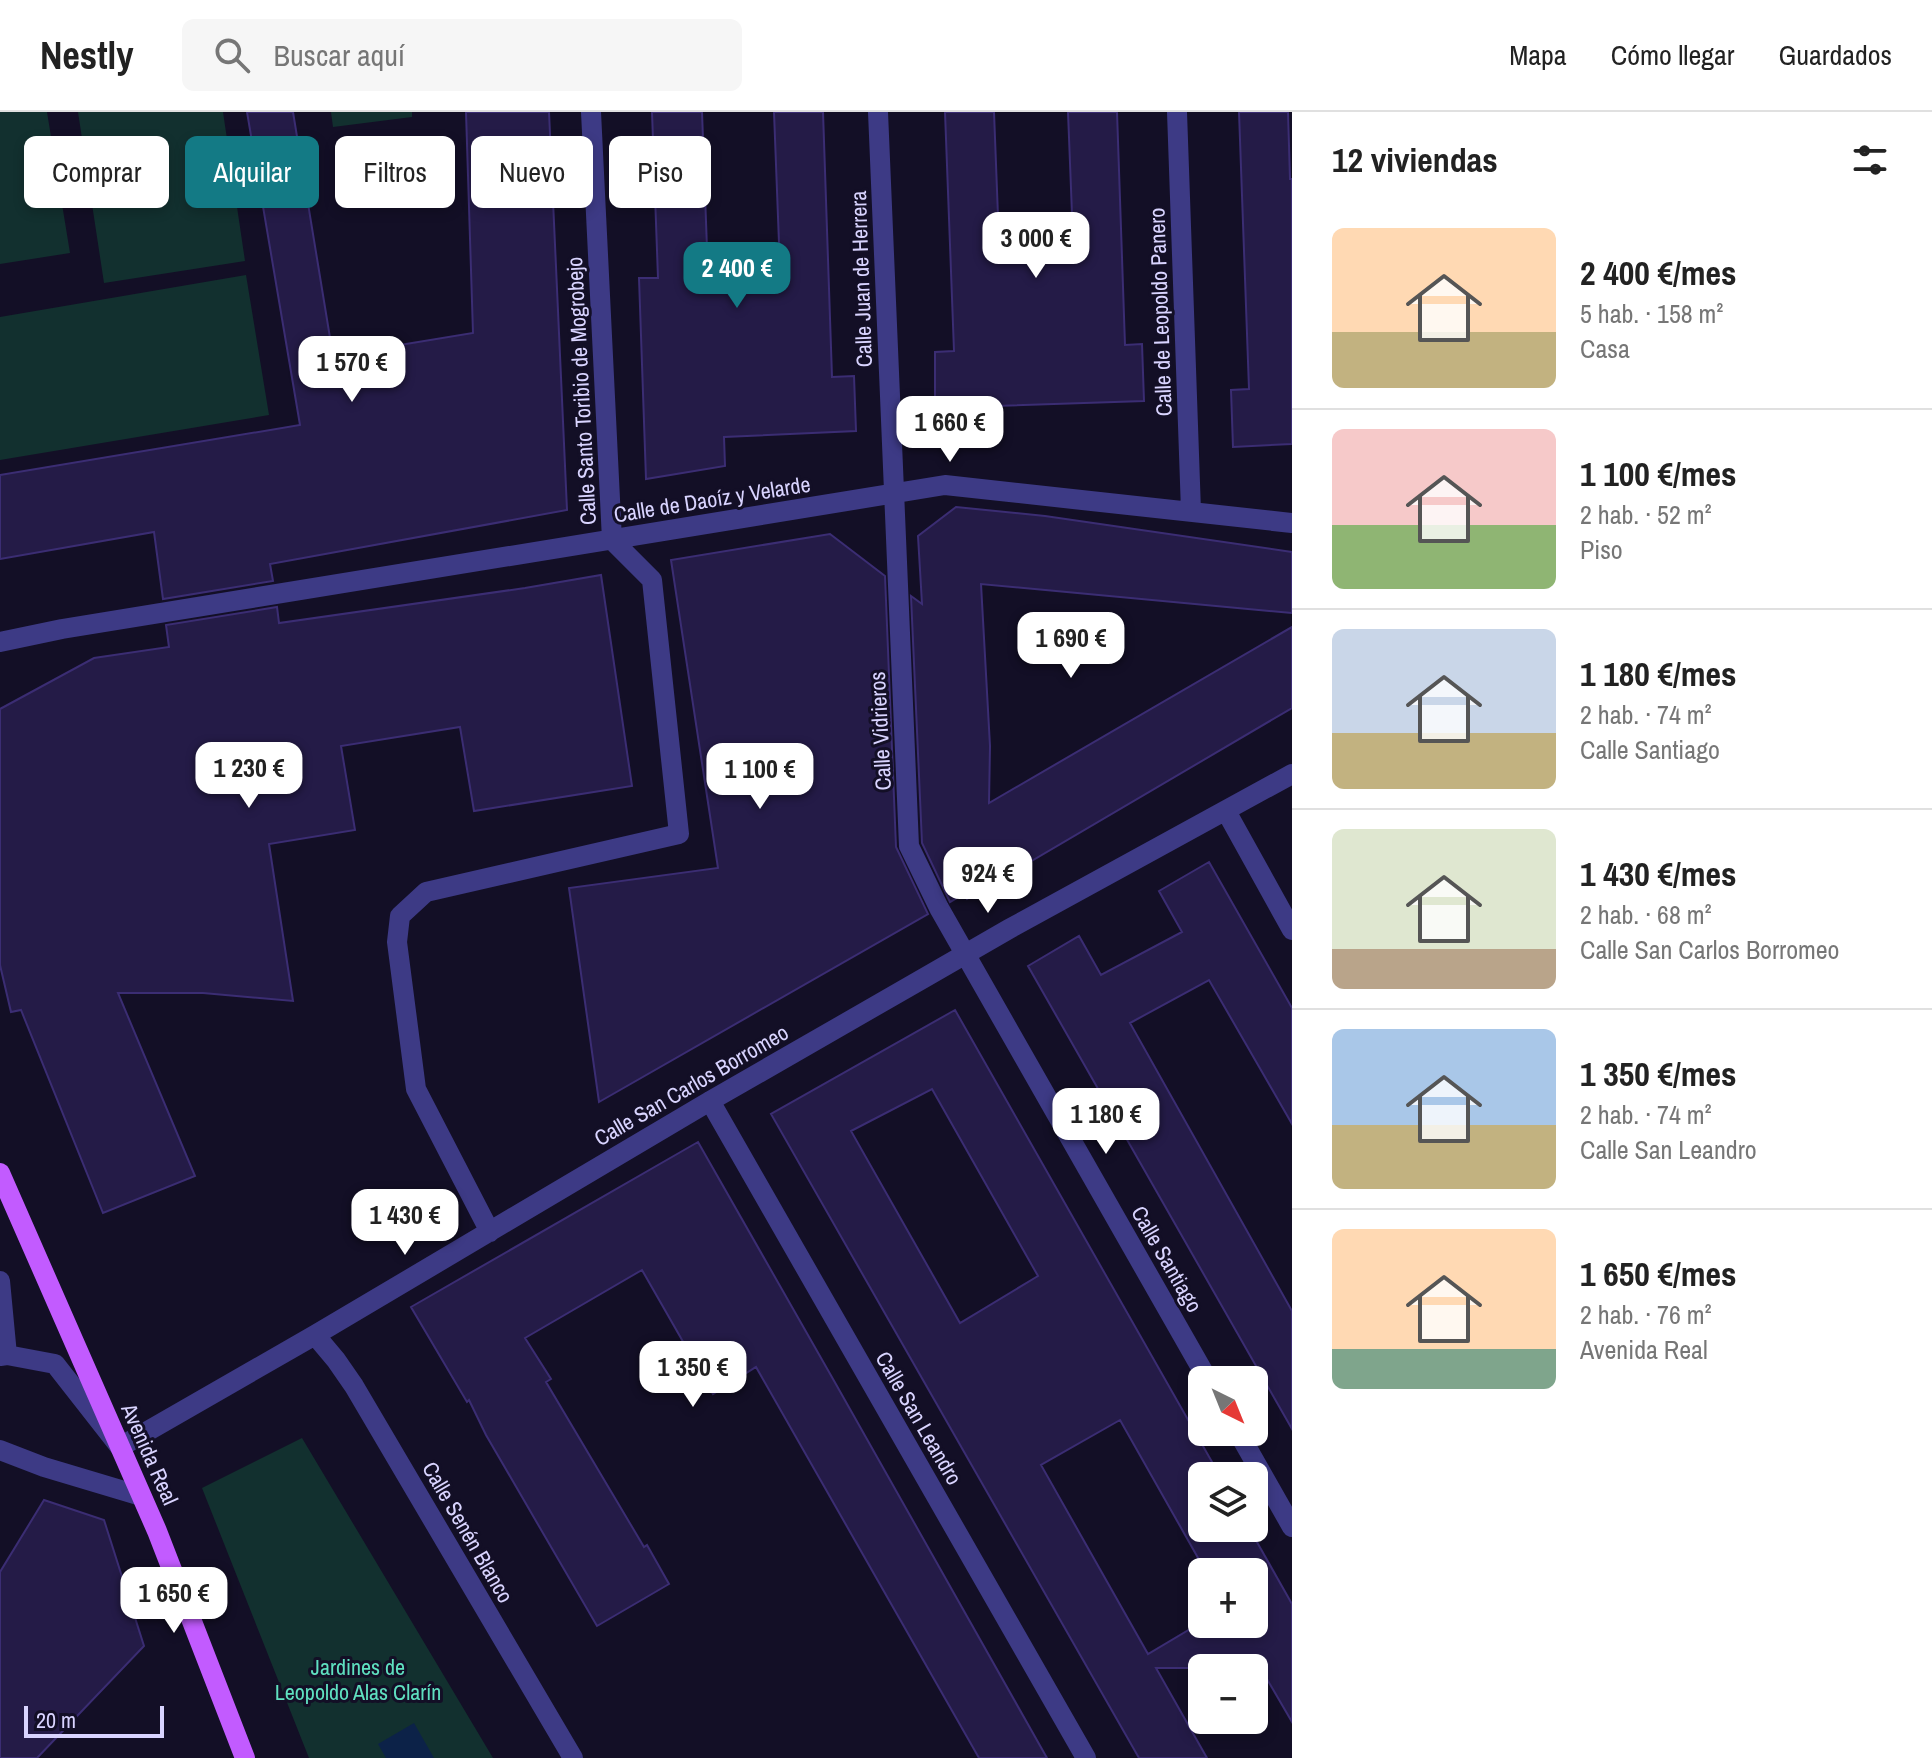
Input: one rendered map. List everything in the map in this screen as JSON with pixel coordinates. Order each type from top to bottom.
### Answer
[{"type":"main road","name":"Avenida Real","points":[[0,1173],[157,1531],[245,1758]]},
{"type":"street","name":"Calle Santo Toribio de Mogrobejo","points":[[490,1232],[416,1089],[397,942],[400,916],[426,892],[679,834],[652,580],[612,540],[591,112]]},
{"type":"street","name":"Calle Juan de Herrera","points":[[878,112],[894,493]]},
{"type":"street","name":"Calle de Leopoldo Panero","points":[[1177,112],[1191,511]]},
{"type":"street","name":"Calle de Daoíz y Velarde","points":[[0,642],[62,629],[945,485],[1292,523]]},
{"type":"street","name":"Calle Vidrieros","points":[[894,493],[909,846],[965,954]]},
{"type":"street","name":"Calle San Carlos Borromeo","points":[[120,1447],[965,954],[1292,774]]},
{"type":"street","points":[[1226,811],[1292,930]]},
{"type":"street","name":"Calle Santiago","points":[[965,954],[1200,1366]]},
{"type":"street","name":"Calle San Leandro","points":[[710,1101],[1086,1758]]},
{"type":"street","points":[[0,1281],[4,1355],[55,1364],[120,1447]]},
{"type":"street","name":"Calle Senén Blanco","points":[[315,1335],[354,1386],[573,1758]]},
{"type":"street","points":[[1246,1446],[1292,1527]]},
{"type":"street","points":[[0,1450],[44,1467],[141,1496]]},
{"type":"green space","points":[[0,112],[47,112],[51,136],[24,136],[24,208],[63,208],[70,253],[0,264]]},
{"type":"green space","points":[[78,112],[223,112],[227,136],[185,136],[185,208],[237,208],[245,261],[104,283],[93,208],[169,208],[169,136],[82,136]]},
{"type":"green space","points":[[331,112],[412,112],[412,117],[333,127]]},
{"type":"green space","points":[[246,275],[269,415],[0,460],[0,317]]},
{"type":"green space","name":"Jardines de Leopoldo Alas Clarín","points":[[302,1438],[493,1758],[309,1758],[202,1488]]},
{"type":"water","points":[[414,1723],[434,1758],[386,1758],[378,1744]]},
{"type":"building","points":[[247,112],[293,112],[297,136],[251,136]]},
{"type":"building","points":[[466,112],[549,112],[550,136],[471,136],[471,208],[553,208],[567,510],[270,564],[273,581],[163,599],[154,532],[0,559],[0,475],[300,425],[263,208],[309,208],[333,356],[473,333]]},
{"type":"building","points":[[652,112],[702,112],[703,136],[653,136]]},
{"type":"building","points":[[774,112],[823,112],[832,377],[854,376],[856,431],[724,437],[725,466],[646,479],[639,278],[658,278],[655,208],[706,208],[708,276],[770,273],[779,243]]},
{"type":"building","points":[[945,112],[994,112],[998,216],[1072,214],[1068,112],[1117,112],[1125,345],[1142,344],[1144,401],[935,408],[935,352],[954,351]]},
{"type":"building","points":[[1239,112],[1288,112],[1292,179],[1292,444],[1233,447],[1231,390],[1249,389]]},
{"type":"building","points":[[956,507],[1045,516],[1292,552],[1292,613],[981,584],[990,746],[989,803],[1292,627],[1292,708],[967,899],[964,894],[950,902],[922,843],[911,596],[922,604],[918,536]]},
{"type":"building","points":[[830,534],[885,576],[896,847],[928,914],[599,1102],[569,888],[718,868],[671,560]]},
{"type":"building","points":[[601,575],[632,786],[474,811],[460,727],[341,746],[355,830],[269,844],[293,1001],[203,993],[118,993],[195,1176],[103,1213],[21,1010],[11,1012],[0,965],[0,709],[94,658],[169,647],[166,625],[277,607],[279,623]]},
{"type":"building","points":[[1209,862],[1292,1008],[1292,1124],[1209,980],[1130,1023],[1292,1311],[1292,1429],[1268,1387],[1268,1366],[1256,1366],[1028,966],[1079,936],[1101,975],[1182,932],[1159,891]]},
{"type":"building","points":[[955,1010],[1188,1420],[1188,1446],[1203,1446],[1212,1462],[1188,1462],[1188,1540],[1120,1420],[1041,1465],[1148,1654],[1188,1630],[1188,1638],[1268,1638],[1268,1562],[1292,1604],[1292,1722],[1268,1681],[1268,1654],[1188,1654],[1188,1668],[1156,1668],[1188,1724],[1188,1734],[1193,1734],[1207,1758],[1139,1758],[771,1114]],"holes":[[[932,1089],[1038,1276],[960,1323],[851,1131]]]},
{"type":"building","points":[[698,1142],[1047,1758],[979,1758],[756,1367],[713,1394],[642,1270],[525,1338],[551,1379],[546,1382],[669,1584],[597,1626],[486,1435],[469,1400],[467,1402],[411,1307]]},
{"type":"building","points":[[44,1500],[104,1520],[144,1646],[37,1758],[0,1758],[0,1572]]},
{"type":"building","points":[[1189,1542],[1257,1542],[1266,1558],[1198,1558]]}]
